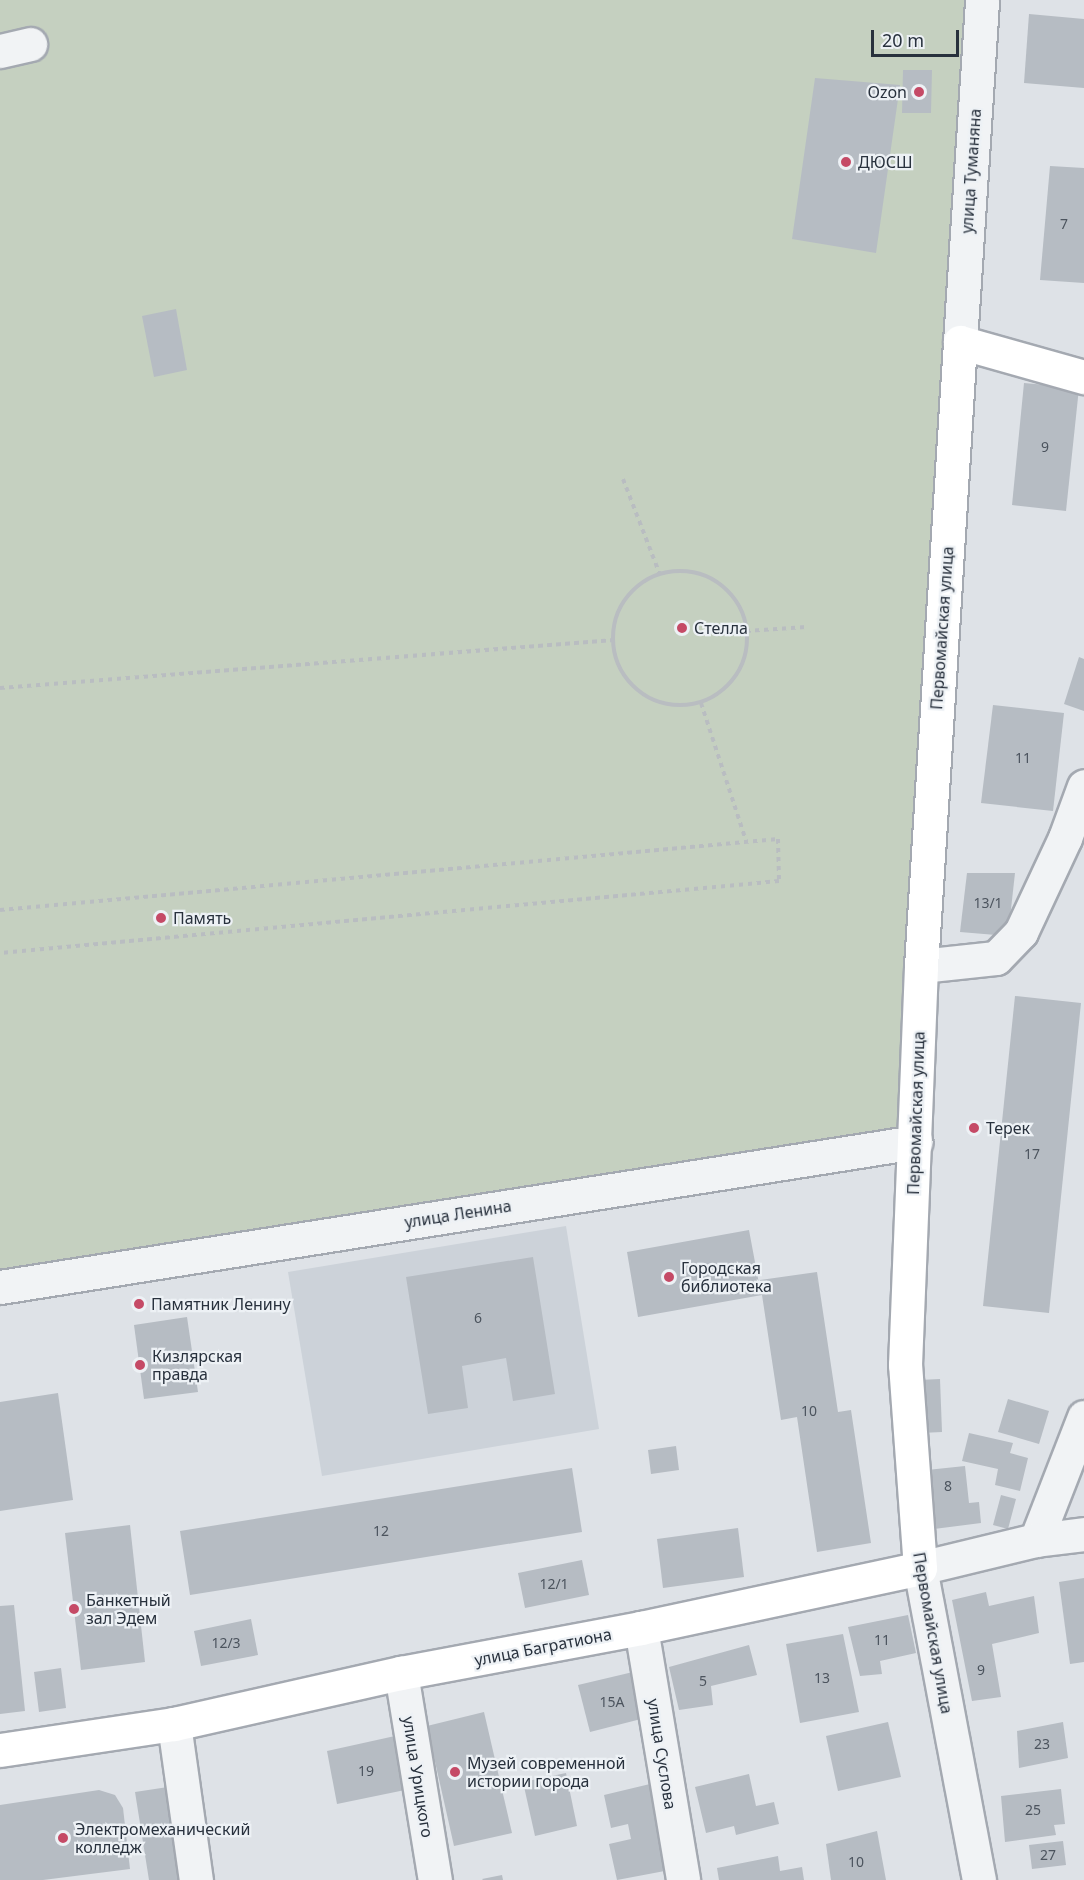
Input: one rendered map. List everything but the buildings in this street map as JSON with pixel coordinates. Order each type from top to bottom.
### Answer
[{"type":"main road","points":[[960,342],[1084,377]]},
{"type":"main road","name":"Первомайская улица","points":[[920,1568],[905,1365],[916,1142],[921,966],[960,342]]},
{"type":"main road","name":"улица Багратиона","points":[[0,1750],[174,1724],[401,1674],[642,1628],[920,1568]]},
{"type":"street","name":"улица Туманяна","points":[[960,342],[982,0]]},
{"type":"street","points":[[921,966],[996,958],[1021,932],[1084,786]]},
{"type":"street","name":"улица Ленина","points":[[0,1287],[916,1142]]},
{"type":"street","points":[[1036,1540],[1084,1417]]},
{"type":"street","name":"улица Багратиона","points":[[920,1568],[1036,1540],[1084,1534]]},
{"type":"street","name":"Первомайская улица","points":[[920,1568],[979,1880]]},
{"type":"street","name":"улица Суслова","points":[[642,1628],[683,1880]]},
{"type":"street","name":"улица Урицкого","points":[[401,1674],[435,1880]]},
{"type":"street","points":[[174,1724],[196,1880]]},
{"type":"path","points":[[623,479],[660,574]]},
{"type":"path","points":[[691,569],[718,581],[733,595],[744,616],[745,654],[730,681],[701,703],[682,707],[660,702],[637,689],[621,673],[614,640],[623,604],[641,584],[660,574],[691,569]]},
{"type":"path","points":[[746,631],[806,627]]},
{"type":"path","points":[[0,688],[614,640]]},
{"type":"path","points":[[701,703],[746,841]]},
{"type":"path","points":[[0,910],[778,839],[779,881],[0,953]]},
{"type":"shaded area","points":[[566,1226],[599,1429],[322,1476],[288,1272]]},
{"type":"green space","points":[[0,0],[966,0],[916,1142],[0,1273]]},
{"type":"place","name":"Ozon","points":[[919,92]]},
{"type":"place","name":"ДЮСШ","points":[[846,162]]},
{"type":"place","name":"Стелла","points":[[682,628]]},
{"type":"place","name":"Память","points":[[161,918]]},
{"type":"place","name":"Терек","points":[[974,1128]]},
{"type":"place","name":"Городская библиотека","points":[[669,1277]]},
{"type":"place","name":"Памятник Ленину","points":[[139,1304]]},
{"type":"place","name":"Кизлярская правда","points":[[140,1365]]},
{"type":"place","name":"Банкетный зал Эдем","points":[[74,1609]]},
{"type":"place","name":"Музей современной истории города","points":[[455,1772]]},
{"type":"place","name":"Электромеханический колледж","points":[[63,1838]]}]
